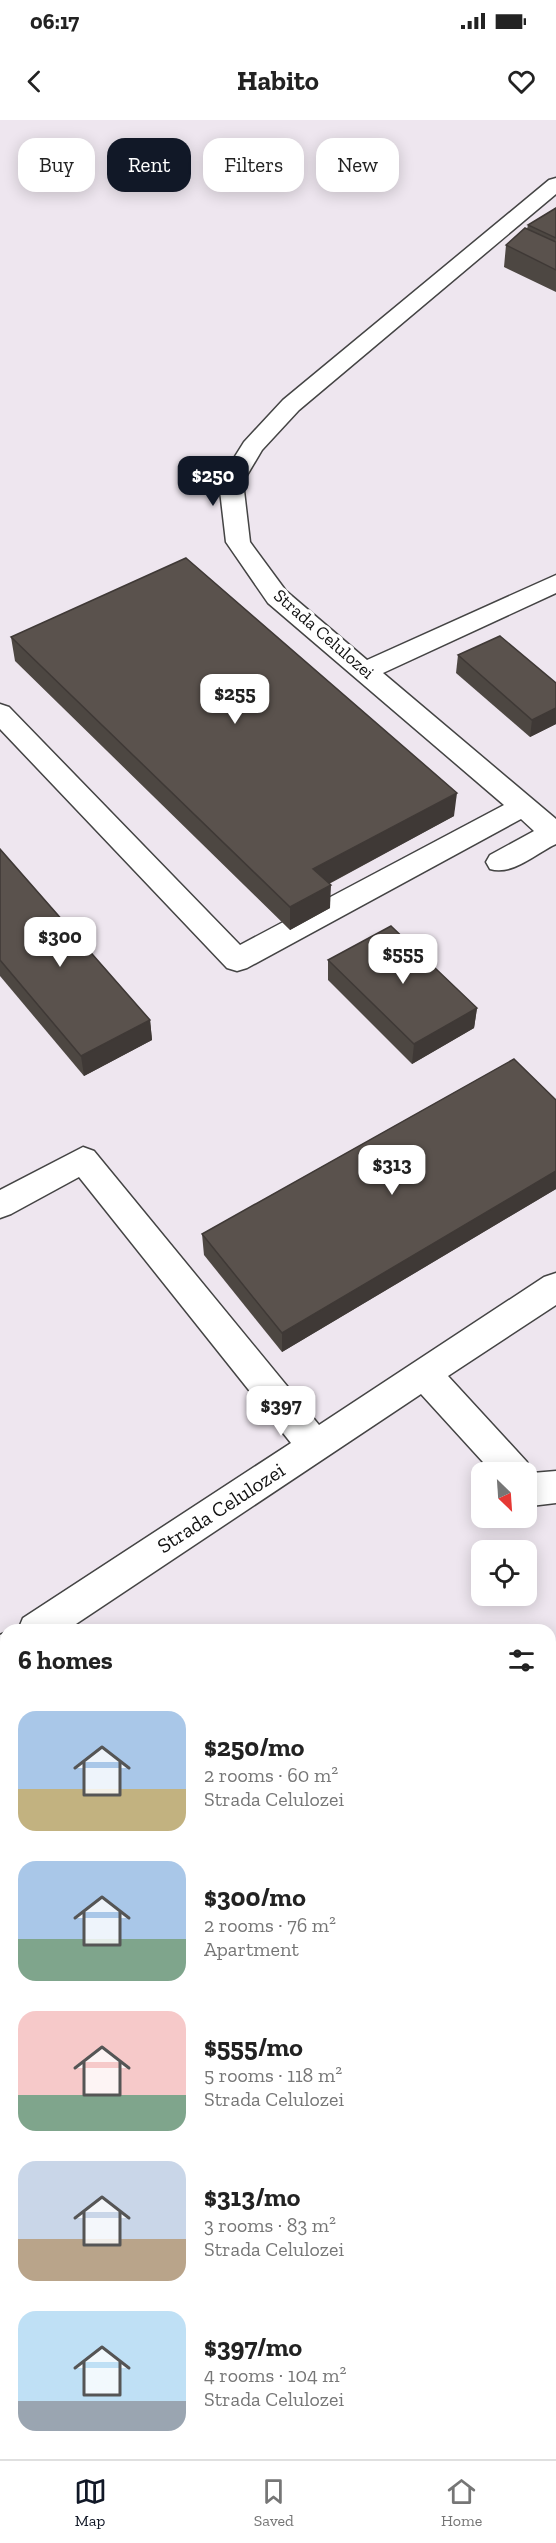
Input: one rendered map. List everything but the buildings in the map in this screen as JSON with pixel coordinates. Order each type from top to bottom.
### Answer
[{"type":"street","name":"Strada Celulozei","points":[[555,833],[278,597],[238,542],[231,482],[252,447],[291,405],[537,211],[556,184]]},
{"type":"street","points":[[366,671],[556,582]]},
{"type":"street","points":[[0,713],[237,960],[524,806]]},
{"type":"street","points":[[500,862],[555,833]]},
{"type":"street","points":[[0,1205],[83,1160],[315,1446]]},
{"type":"street","name":"Strada Celulozei","points":[[45,1624],[556,1287]]},
{"type":"street","points":[[424,1374],[505,1462]]},
{"type":"street","points":[[537,1489],[556,1487]]},
{"type":"shaded area","points":[[0,120],[556,120],[556,1624],[0,1624]]}]
